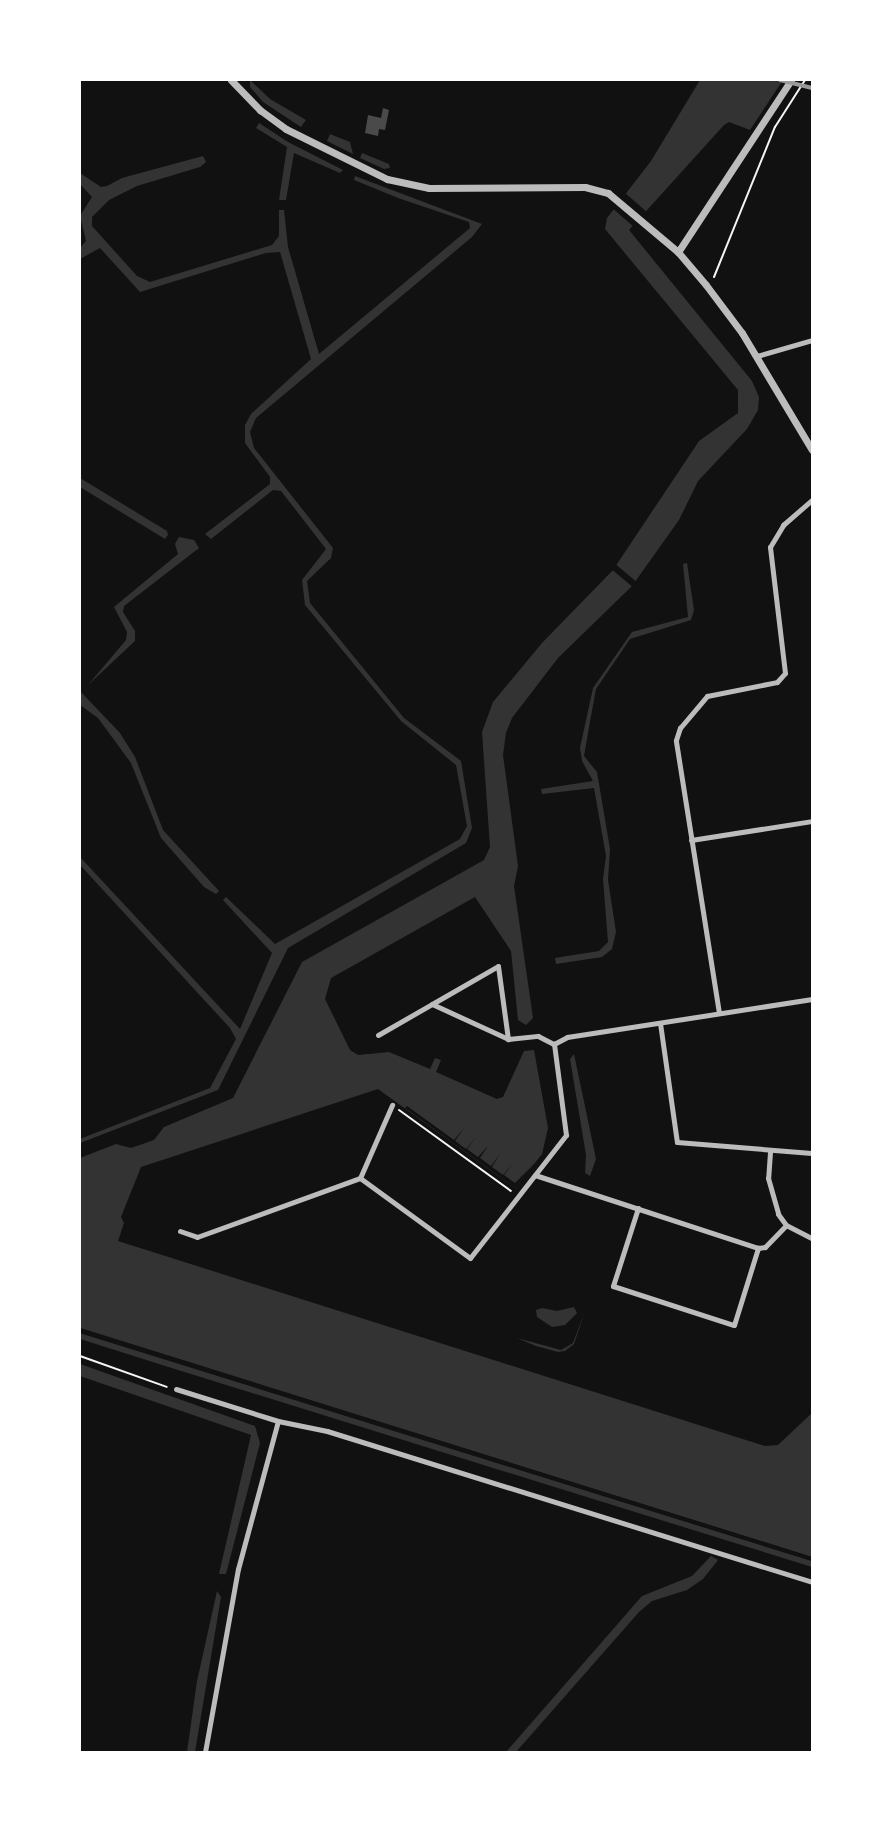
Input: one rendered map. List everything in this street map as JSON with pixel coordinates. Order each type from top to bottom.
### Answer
[{"type":"street","points":[[231,80],[260,110],[286,129],[387,179],[429,188],[592,187],[614,197],[678,252],[706,285],[757,356],[813,450]]},
{"type":"street","points":[[678,252],[791,80]]},
{"type":"street","points":[[757,356],[813,340]]},
{"type":"street","points":[[719,1013],[691,840],[677,734],[707,696],[777,682],[785,673],[770,547],[783,525],[813,500]]},
{"type":"street","points":[[691,840],[813,820]]},
{"type":"street","points":[[378,1035],[498,966],[508,1039]]},
{"type":"street","points":[[554,1044],[567,1037],[812,999]]},
{"type":"street","points":[[432,1004],[508,1039],[538,1036],[554,1044]]},
{"type":"street","points":[[660,1023],[677,1142],[770,1152],[813,1153]]},
{"type":"street","points":[[360,1178],[470,1258],[563,1140],[567,1130],[554,1044]]},
{"type":"street","points":[[180,1231],[197,1237],[360,1178],[392,1105]]},
{"type":"street","points":[[770,1152],[768,1178],[773,1201],[786,1225],[813,1238]]},
{"type":"street","points":[[536,1175],[758,1248],[765,1247],[786,1225]]},
{"type":"street","points":[[638,1208],[613,1286],[734,1325],[758,1248]]},
{"type":"street","points":[[176,1389],[278,1421],[327,1431],[813,1582]]},
{"type":"street","points":[[205,1752],[240,1560],[278,1421]]},
{"type":"path","points":[[706,285],[721,267],[775,127],[805,80]]},
{"type":"path","points":[[392,1105],[519,1196]]},
{"type":"path","points":[[80,1356],[176,1389]]},
{"type":"shaded area","points":[[250,80],[270,99],[306,120],[301,127],[263,102],[250,87]]},
{"type":"shaded area","points":[[700,80],[783,80],[750,130],[729,122],[724,125],[629,230],[752,381],[759,397],[758,410],[747,429],[698,481],[679,520],[632,586],[558,658],[512,718],[506,733],[503,755],[518,866],[514,886],[533,1018],[526,1025],[518,1020],[511,951],[475,897],[331,978],[325,999],[350,1050],[358,1055],[389,1052],[430,1069],[435,1058],[441,1060],[436,1072],[497,1099],[503,1097],[524,1051],[534,1050],[548,1128],[542,1154],[515,1188],[378,1089],[141,1167],[121,1217],[124,1223],[118,1241],[765,1446],[778,1445],[812,1413],[812,1557],[80,1328],[80,1158],[116,1144],[131,1148],[154,1140],[164,1127],[233,1098],[302,962],[484,860],[490,847],[482,732],[493,702],[542,643],[613,570],[699,441],[738,413],[738,390],[605,229],[607,218],[651,161]]},
{"type":"shaded area","points":[[259,123],[288,142],[343,170],[340,173],[294,153],[286,200],[279,200],[287,147],[256,128]]},
{"type":"shaded area","points":[[330,134],[350,142],[353,154],[327,141]]},
{"type":"shaded area","points":[[362,153],[389,164],[390,168],[384,169],[360,158]]},
{"type":"shaded area","points":[[203,156],[206,162],[200,167],[137,186],[109,200],[92,217],[92,226],[137,276],[150,282],[272,245],[279,236],[279,210],[284,210],[288,247],[319,354],[470,228],[469,222],[398,198],[354,180],[355,176],[482,224],[472,237],[256,418],[250,432],[254,448],[333,548],[331,558],[307,581],[310,603],[404,718],[461,761],[472,828],[466,843],[288,948],[218,1090],[80,1143],[80,1139],[210,1088],[236,1039],[230,1028],[80,865],[80,857],[240,1029],[272,953],[223,900],[226,897],[275,944],[460,839],[467,826],[456,765],[401,721],[305,605],[302,580],[326,549],[281,491],[273,490],[211,539],[205,534],[270,484],[270,477],[245,443],[245,425],[251,414],[311,359],[280,252],[266,253],[140,292],[100,248],[80,259],[80,248],[86,241],[80,216],[92,197],[80,184],[80,173],[101,187],[122,178]]},
{"type":"shaded area","points":[[80,478],[167,531],[168,535],[165,539],[80,487]]},
{"type":"shaded area","points":[[179,537],[194,540],[199,548],[124,606],[123,612],[135,631],[135,641],[88,685],[126,640],[127,632],[114,607],[178,554],[175,544]]},
{"type":"shaded area","points":[[687,563],[694,610],[691,620],[630,639],[596,689],[584,756],[597,772],[610,849],[608,880],[616,932],[612,949],[602,957],[556,964],[555,958],[599,951],[608,942],[603,879],[606,856],[594,788],[542,794],[541,789],[593,781],[582,761],[580,748],[593,688],[632,632],[688,617],[683,564]]},
{"type":"shaded area","points":[[80,691],[120,733],[135,757],[163,830],[219,891],[216,894],[204,887],[161,838],[131,763],[98,718],[80,705]]},
{"type":"shaded area","points":[[574,1054],[596,1159],[590,1176],[585,1173],[586,1155],[570,1059]]},
{"type":"shaded area","points":[[574,1307],[577,1313],[565,1325],[552,1327],[537,1317],[536,1310],[542,1308],[557,1311]]},
{"type":"shaded area","points":[[585,1311],[574,1344],[565,1351],[558,1352],[517,1338],[561,1350],[573,1343]]},
{"type":"shaded area","points":[[80,1333],[812,1561],[812,1567],[80,1339]]},
{"type":"shaded area","points":[[80,1364],[255,1426],[260,1443],[226,1574],[219,1574],[251,1435],[80,1376]]},
{"type":"shaded area","points":[[711,1556],[718,1560],[703,1579],[687,1590],[652,1601],[639,1612],[516,1752],[506,1752],[642,1596],[692,1576]]},
{"type":"shaded area","points":[[217,1591],[221,1597],[195,1752],[187,1752],[197,1681]]},
{"type":"pier","points":[[624,192],[648,213],[635,228],[611,207]]},
{"type":"pier","points":[[614,563],[638,583],[634,588],[610,568]]},
{"type":"pier","points":[[407,1106],[454,1140],[464,1128],[455,1141],[466,1149],[476,1137],[467,1149],[478,1157],[488,1146],[480,1158],[491,1166],[500,1154],[492,1167],[503,1175],[513,1163],[504,1175],[515,1183],[535,1163],[515,1188],[405,1108]]},
{"type":"pier","points":[[80,1328],[812,1557],[812,1561],[80,1333]]},
{"type":"building","points":[[383,108],[389,110],[385,130],[379,129],[378,136],[365,133],[368,115],[381,118]]},
{"type":"railway","points":[[780,80],[812,88]]}]
